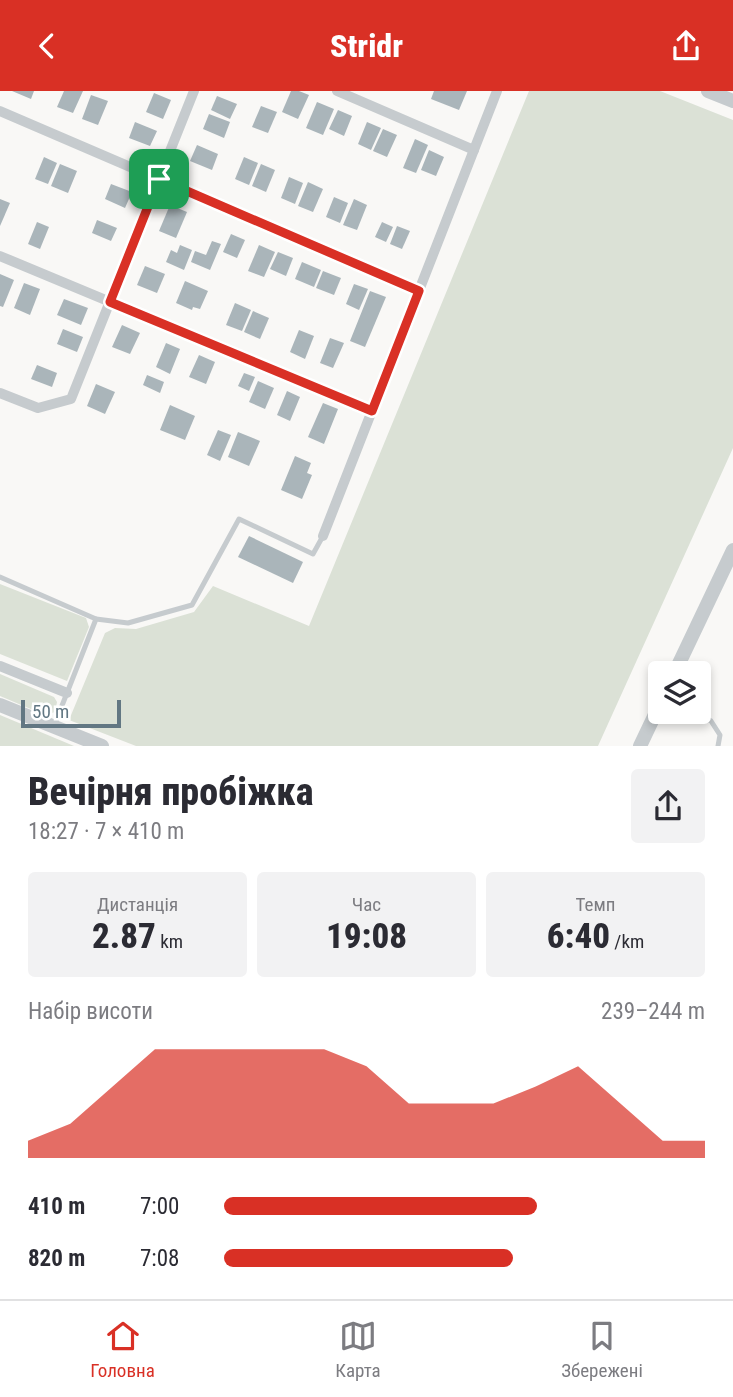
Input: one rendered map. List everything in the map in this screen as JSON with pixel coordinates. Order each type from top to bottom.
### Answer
[{"type":"street","points":[[0,393],[38,408],[71,399],[194,91]]},
{"type":"street","points":[[337,91],[474,150]]},
{"type":"street","points":[[323,536],[497,91]]},
{"type":"street","points":[[708,91],[733,101]]},
{"type":"street","points":[[0,111],[419,291]]},
{"type":"street","points":[[0,256],[372,411]]},
{"type":"street","points":[[680,661],[733,550]]},
{"type":"street","points":[[0,666],[67,693]]},
{"type":"street","points":[[0,705],[102,746]]},
{"type":"street","points":[[640,746],[650,724]]},
{"type":"lane","points":[[0,577],[96,619],[128,622],[192,605],[239,519],[313,554],[323,536]]},
{"type":"lane","points":[[54,726],[96,619]]},
{"type":"lane","points":[[711,722],[720,735],[719,746]]},
{"type":"shaded area","points":[[529,91],[660,91],[733,120],[733,448],[598,746],[136,746],[69,720],[105,633],[115,628],[136,629],[194,612],[213,586],[309,626]]},
{"type":"shaded area","points":[[0,584],[86,618],[89,627],[67,681],[0,654]]},
{"type":"shaded area","points":[[0,674],[54,697],[57,702],[55,712],[45,715],[0,696]]},
{"type":"shaded area","points":[[0,715],[74,746],[0,746]]},
{"type":"building","points":[[12,91],[34,91],[31,99]]},
{"type":"building","points":[[64,91],[83,91],[73,113],[57,107]]},
{"type":"building","points":[[291,91],[309,95],[298,119],[282,112]]},
{"type":"building","points":[[434,91],[467,91],[459,110],[431,99]]},
{"type":"building","points":[[154,93],[171,100],[163,119],[146,112]]},
{"type":"building","points":[[91,95],[108,101],[98,125],[82,119]]},
{"type":"building","points":[[217,96],[237,104],[230,119],[211,110]]},
{"type":"building","points":[[317,102],[334,109],[323,135],[306,128]]},
{"type":"building","points":[[261,106],[277,112],[268,133],[252,127]]},
{"type":"building","points":[[338,110],[352,116],[344,136],[329,129]]},
{"type":"building","points":[[209,114],[230,122],[224,138],[203,129]]},
{"type":"building","points":[[135,122],[157,131],[150,146],[129,138]]},
{"type":"building","points":[[367,122],[381,128],[371,150],[358,144]]},
{"type":"building","points":[[383,129],[397,135],[387,157],[373,151]]},
{"type":"building","points":[[415,139],[428,145],[416,173],[403,168]]},
{"type":"building","points":[[197,145],[218,154],[212,170],[190,161]]},
{"type":"building","points":[[429,150],[444,157],[436,176],[421,170]]},
{"type":"building","points":[[44,157],[57,163],[48,184],[35,179]]},
{"type":"building","points":[[244,157],[258,163],[249,185],[235,179]]},
{"type":"building","points":[[60,164],[77,171],[68,193],[51,186]]},
{"type":"building","points":[[261,164],[275,170],[266,192],[252,186]]},
{"type":"building","points":[[289,177],[303,183],[295,204],[281,198]]},
{"type":"building","points":[[308,182],[323,189],[313,212],[298,206]]},
{"type":"building","points":[[111,184],[132,192],[125,208],[105,199]]},
{"type":"building","points":[[334,197],[348,203],[340,223],[326,217]]},
{"type":"building","points":[[0,199],[10,203],[0,226]]},
{"type":"building","points":[[354,199],[367,205],[357,230],[343,225]]},
{"type":"building","points":[[170,205],[187,212],[176,238],[159,231]]},
{"type":"building","points":[[97,220],[117,228],[111,241],[92,233]]},
{"type":"building","points":[[37,222],[49,227],[40,249],[28,244]]},
{"type":"building","points":[[382,222],[393,227],[386,242],[375,237]]},
{"type":"building","points":[[397,226],[410,231],[402,249],[390,244]]},
{"type":"building","points":[[231,234],[245,240],[237,258],[223,252]]},
{"type":"building","points":[[212,241],[221,244],[210,270],[191,262],[195,251],[206,255]]},
{"type":"building","points":[[180,245],[192,250],[184,270],[166,262],[171,250],[177,253]]},
{"type":"building","points":[[259,245],[275,252],[264,277],[248,271]]},
{"type":"building","points":[[278,252],[293,258],[286,276],[270,269]]},
{"type":"building","points":[[302,262],[321,270],[314,287],[295,279]]},
{"type":"building","points":[[145,266],[165,274],[157,293],[137,285]]},
{"type":"building","points":[[323,271],[341,278],[334,295],[316,288]]},
{"type":"building","points":[[0,274],[14,280],[3,307],[0,306]]},
{"type":"building","points":[[185,281],[208,291],[200,309],[193,307],[192,310],[176,303]]},
{"type":"building","points":[[24,283],[40,289],[30,315],[14,308]]},
{"type":"building","points":[[354,284],[368,289],[359,310],[346,304]]},
{"type":"building","points":[[370,291],[386,297],[365,347],[350,341]]},
{"type":"building","points":[[64,299],[88,308],[81,325],[57,315]]},
{"type":"building","points":[[235,303],[251,310],[242,331],[226,325]]},
{"type":"building","points":[[253,311],[269,318],[260,339],[244,332]]},
{"type":"building","points":[[122,325],[140,333],[130,354],[112,347]]},
{"type":"building","points":[[63,329],[83,337],[77,352],[57,344]]},
{"type":"building","points":[[299,330],[314,336],[305,359],[290,352]]},
{"type":"building","points":[[330,338],[344,343],[333,368],[320,363]]},
{"type":"building","points":[[166,343],[180,349],[170,374],[156,367]]},
{"type":"building","points":[[199,355],[215,362],[206,384],[189,377]]},
{"type":"building","points":[[37,365],[57,373],[52,387],[31,379]]},
{"type":"building","points":[[244,373],[255,377],[249,391],[238,386]]},
{"type":"building","points":[[147,375],[164,382],[160,393],[143,385]]},
{"type":"building","points":[[258,381],[274,388],[265,409],[249,402]]},
{"type":"building","points":[[96,384],[115,392],[105,414],[87,406]]},
{"type":"building","points":[[287,391],[300,397],[290,421],[277,415]]},
{"type":"building","points":[[323,403],[338,409],[324,444],[308,437]]},
{"type":"building","points":[[170,405],[195,416],[185,440],[160,430]]},
{"type":"building","points":[[218,430],[231,435],[220,461],[207,455]]},
{"type":"building","points":[[238,432],[260,441],[249,466],[228,457]]},
{"type":"building","points":[[295,456],[311,463],[307,473],[312,475],[302,499],[281,490]]},
{"type":"building","points":[[249,536],[303,562],[293,583],[238,557]]},
{"type":"route","points":[[159,179],[419,291],[372,411],[110,302],[159,179]]}]
